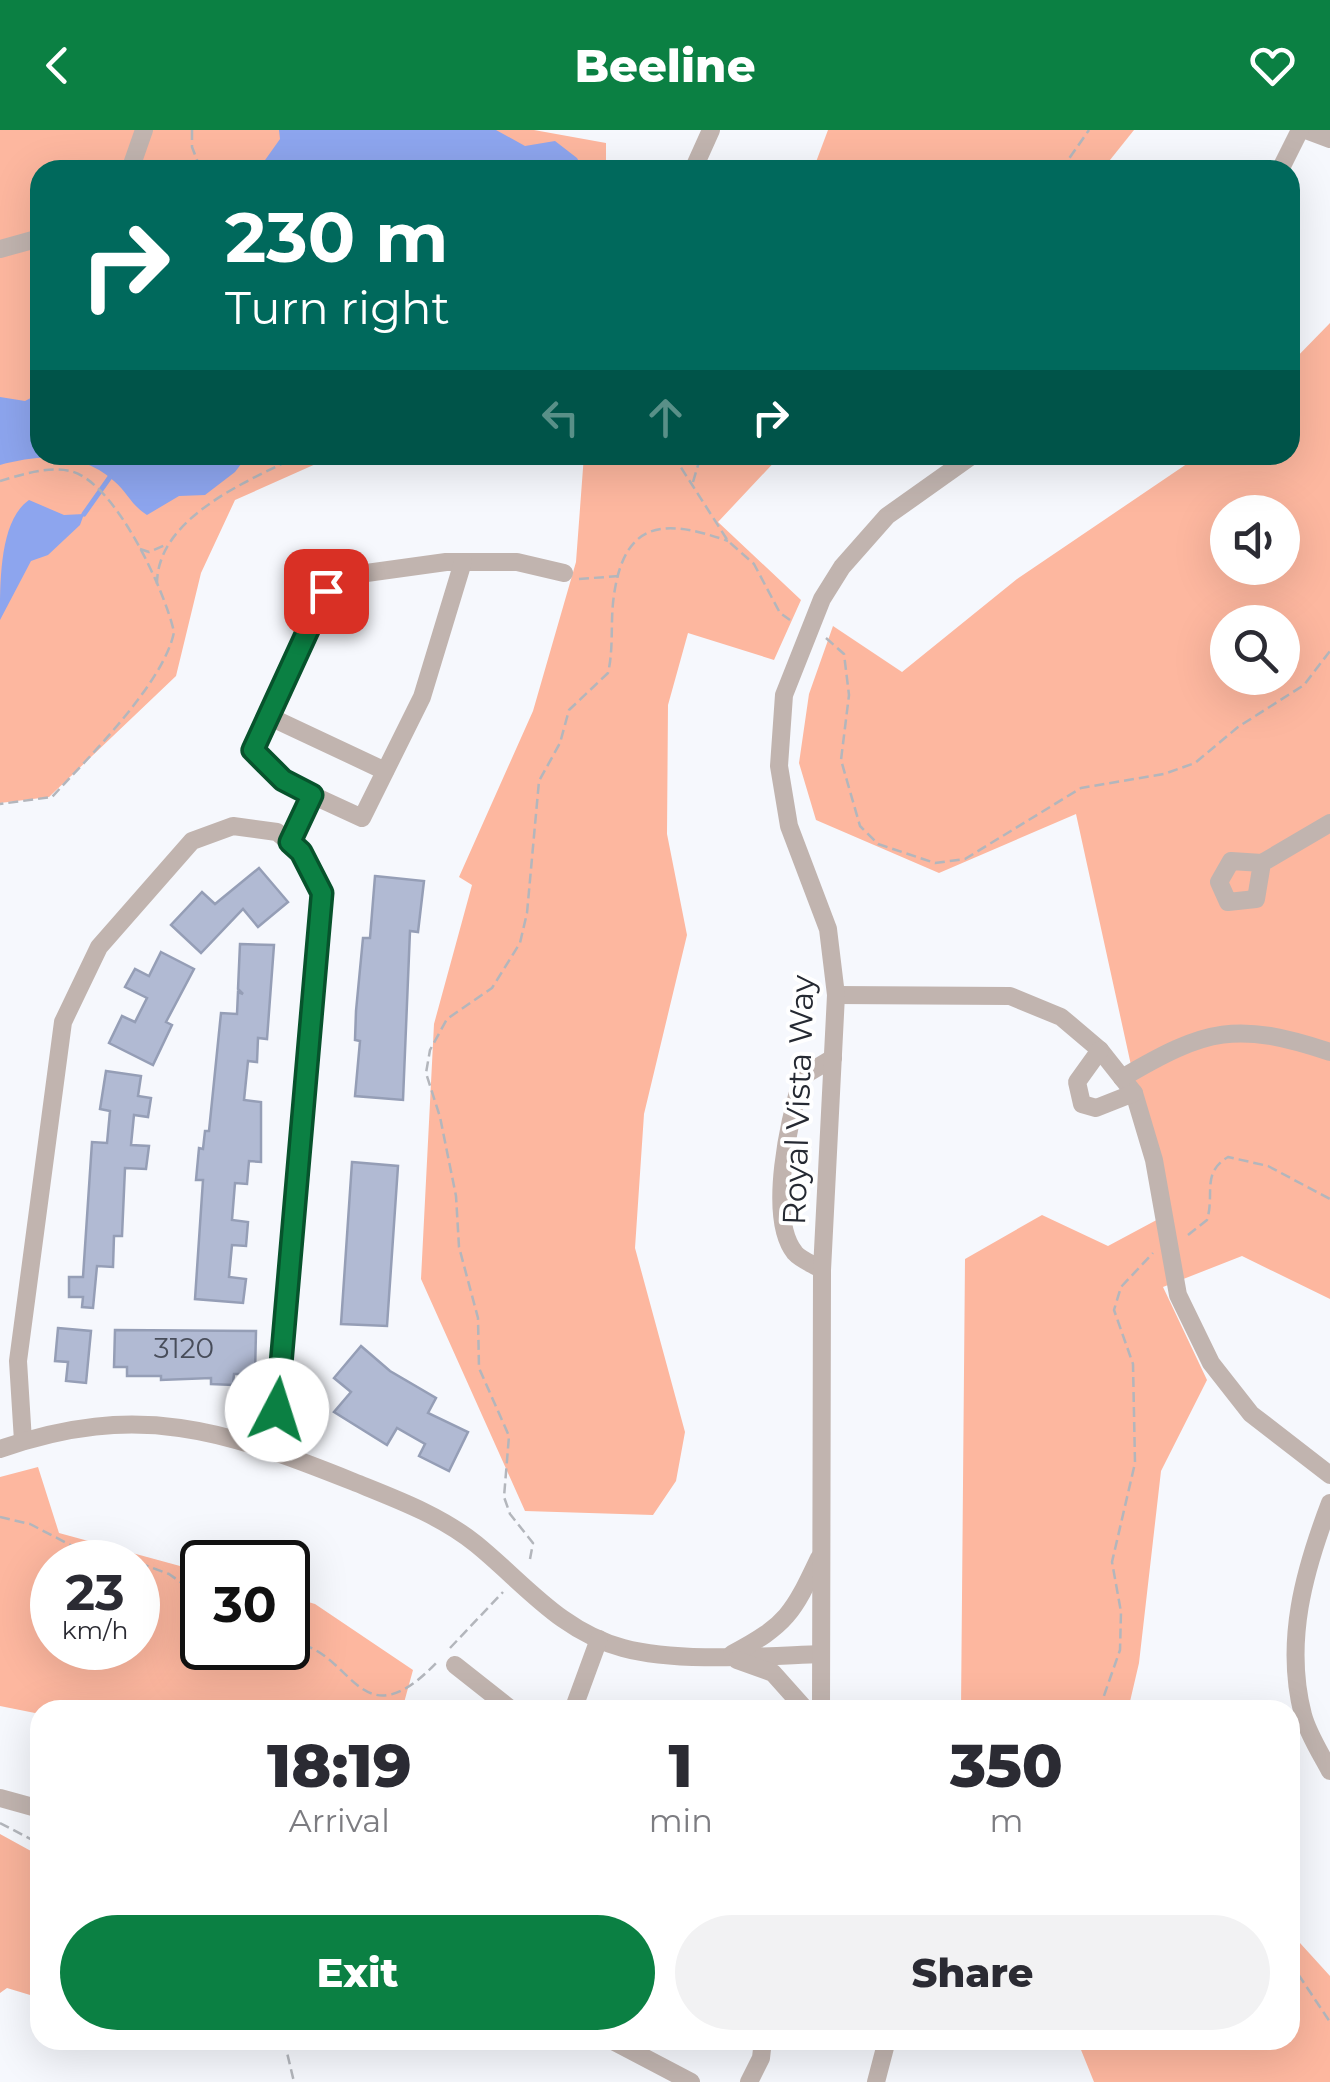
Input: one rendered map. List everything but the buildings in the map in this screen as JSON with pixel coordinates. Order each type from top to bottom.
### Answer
[{"type":"street","points":[[134,160],[144,130]]},
{"type":"street","points":[[698,160],[711,130]]},
{"type":"street","points":[[1286,160],[1303,130],[1330,139]]},
{"type":"street","points":[[0,250],[30,241]]},
{"type":"street","name":"Royal Vista Way","points":[[821,1700],[822,1270],[836,995],[828,929],[788,826],[779,766],[784,694],[822,600],[842,567],[886,516],[959,465]]},
{"type":"street","points":[[463,562],[422,697],[362,818],[283,780],[253,750],[326,591],[352,575],[463,562],[517,562],[564,573]]},
{"type":"street","points":[[268,716],[385,771]]},
{"type":"street","points":[[290,842],[312,795]]},
{"type":"street","points":[[1262,862],[1330,823]]},
{"type":"street","points":[[23,1441],[18,1361],[62,1022],[99,947],[192,841],[233,826],[278,832],[301,852],[322,893],[274,1450]]},
{"type":"street","points":[[836,995],[1010,996],[1061,1017],[1100,1050],[1128,1086],[1154,1160],[1178,1295],[1211,1363],[1252,1414],[1330,1476]]},
{"type":"street","points":[[1100,1050],[1077,1082],[1082,1104],[1096,1108],[1128,1086],[1161,1055],[1216,1032],[1272,1033],[1330,1052]]},
{"type":"street","points":[[822,1270],[795,1253],[782,1218],[789,1122],[803,1076],[833,1058]]},
{"type":"street","points":[[0,1448],[123,1423],[206,1429],[274,1450],[416,1507],[474,1542],[549,1612],[626,1649],[728,1656],[821,1654]]},
{"type":"street","points":[[1297,1700],[1295,1640],[1305,1567],[1330,1503]]},
{"type":"street","points":[[728,1656],[765,1636],[792,1614],[821,1555]]},
{"type":"street","points":[[577,1700],[599,1639]]},
{"type":"street","points":[[728,1656],[774,1673],[797,1700]]},
{"type":"street","points":[[455,1665],[499,1700]]},
{"type":"street","points":[[1300,1724],[1330,1772]]},
{"type":"street","points":[[0,1798],[30,1806]]},
{"type":"street","points":[[630,2050],[691,2082]]},
{"type":"street","points":[[749,2082],[762,2050]]},
{"type":"street","points":[[876,2082],[884,2050]]},
{"type":"path","points":[[192,130],[197,160]]},
{"type":"path","points":[[1068,160],[1090,130]]},
{"type":"path","points":[[157,588],[160,557],[198,512],[282,465]]},
{"type":"path","points":[[680,465],[728,541],[754,564],[780,613],[790,620]]},
{"type":"path","points":[[694,486],[699,465]]},
{"type":"path","points":[[0,481],[71,470],[93,485],[112,505],[139,549],[171,619],[171,646],[126,714],[52,797],[0,804]]},
{"type":"path","points":[[530,1560],[533,1543],[510,1514],[504,1497],[509,1436],[479,1368],[478,1318],[459,1247],[456,1196],[440,1117],[426,1073],[430,1050],[447,1019],[492,988],[520,943],[528,913],[535,794],[560,743],[569,710],[608,673],[620,576],[627,558],[651,528],[684,527],[728,541]]},
{"type":"path","points":[[139,549],[150,552],[168,543]]},
{"type":"path","points":[[564,573],[585,582],[620,576]]},
{"type":"path","points":[[824,638],[844,654],[849,695],[841,760],[860,826],[878,844],[934,863],[965,859],[1081,788],[1164,774],[1195,764],[1238,727],[1304,685],[1330,651]]},
{"type":"path","points":[[1182,1238],[1207,1220],[1209,1180],[1213,1168],[1228,1157],[1268,1166],[1316,1188],[1330,1200]]},
{"type":"path","points":[[1102,1700],[1120,1650],[1121,1612],[1112,1562],[1135,1463],[1134,1364],[1114,1310],[1129,1275],[1156,1251]]},
{"type":"path","points":[[0,1517],[30,1524],[61,1540]]},
{"type":"path","points":[[310,1650],[354,1685],[387,1696],[413,1686],[506,1589]]},
{"type":"path","points":[[0,1824],[30,1839]]},
{"type":"path","points":[[1300,1977],[1330,2022]]},
{"type":"path","points":[[286,2050],[294,2082]]},
{"type":"shaded area","points":[[0,130],[534,130],[606,143],[606,160],[30,160],[30,465],[314,465],[235,500],[201,573],[176,676],[49,797],[0,803]]},
{"type":"shaded area","points":[[828,130],[1134,130],[1110,160],[817,160]]},
{"type":"shaded area","points":[[1330,323],[1330,1299],[1242,1256],[1163,1287],[1207,1380],[1161,1471],[1139,1663],[1130,1700],[961,1700],[965,1259],[1042,1215],[1108,1246],[1164,1216],[1076,814],[939,873],[816,820],[799,763],[809,694],[833,626],[902,672],[1017,579],[1185,465],[1300,465],[1300,354]]},
{"type":"shaded area","points":[[583,465],[772,465],[718,522],[801,600],[774,660],[688,633],[668,705],[667,834],[687,935],[644,1114],[635,1248],[685,1432],[676,1481],[653,1515],[525,1511],[421,1279],[434,1024],[472,885],[459,877],[533,711],[576,562]]},
{"type":"shaded area","points":[[38,1467],[59,1533],[85,1540],[30,1540],[30,1670],[160,1670],[160,1561],[180,1566],[180,1670],[310,1670],[310,1603],[413,1670],[405,1700],[30,1700],[30,1712],[0,1706],[0,1477]]},
{"type":"shaded area","points":[[0,1834],[30,1850],[30,1995],[7,1988],[0,1993]]},
{"type":"shaded area","points":[[1300,1943],[1330,1976],[1330,2082],[1094,2082],[1081,2050],[1300,2050]]},
{"type":"water","points":[[279,130],[496,130],[525,146],[555,141],[578,160],[265,160],[280,139]]},
{"type":"water","points":[[0,397],[30,398],[30,459],[0,465]]},
{"type":"water","points":[[88,465],[240,465],[205,495],[179,496],[147,515],[102,472]]},
{"type":"water","points":[[29,500],[64,515],[84,514],[80,525],[48,555],[31,561],[0,620],[7,536],[19,509]]},
{"type":"waterway","points":[[84,514],[110,477]]},
{"type":"route","points":[[277,1410],[322,893],[301,852],[290,842],[312,795],[283,780],[253,750],[326,591]]}]
